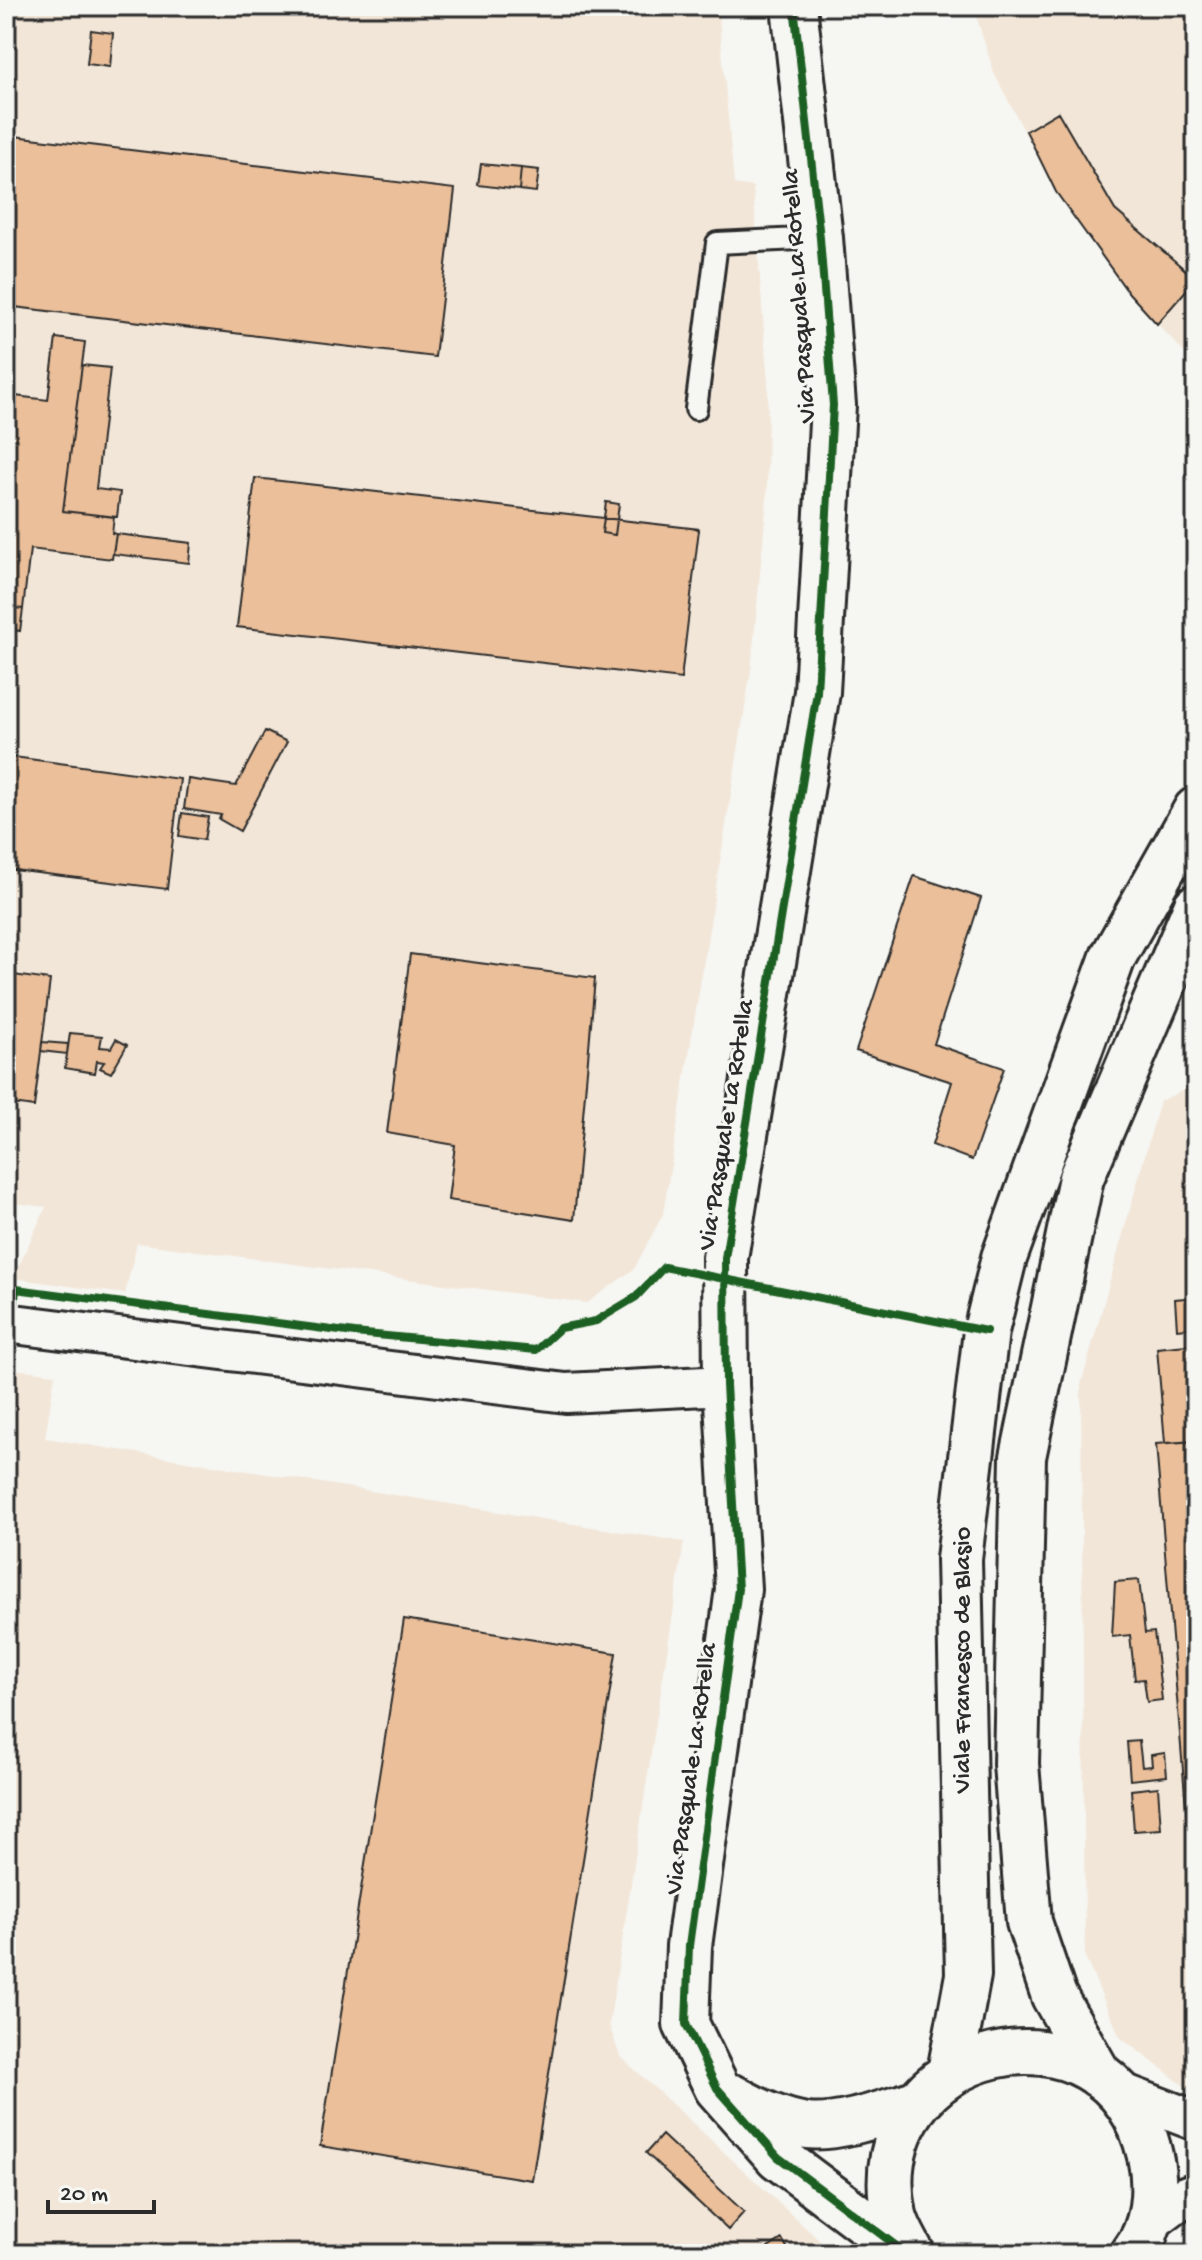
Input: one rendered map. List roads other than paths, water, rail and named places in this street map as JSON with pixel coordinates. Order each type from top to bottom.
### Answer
[{"type":"street","name":"Via Pasquale La Rotella","points":[[794,6],[820,238],[833,405],[817,692],[725,1258],[726,1385],[738,1589],[689,1946],[686,2024],[717,2088],[778,2157],[909,2254]]},
{"type":"street","name":"Viale Francesco de Blasio","points":[[950,2072],[968,1975],[959,1559],[986,1331],[1004,1258],[1113,957],[1196,810]]},
{"type":"street","name":"Viale Francesco de Blasio","points":[[1141,2238],[1155,2176],[1144,2131],[1054,1996],[1029,1922],[1016,1764],[1023,1457],[1081,1178],[1196,907]]},
{"type":"street","points":[[6,1323],[566,1393],[726,1385]]},
{"type":"street","points":[[909,2254],[895,2219],[890,2186],[897,2141],[916,2103],[950,2072],[978,2058],[1024,2050],[1058,2055],[1110,2084],[1196,2121]]},
{"type":"street","points":[[717,2088],[767,2116],[809,2127],[853,2121],[916,2103]]},
{"type":"street","points":[[1141,2238],[1185,2196],[1196,2192]]},
{"type":"lane","points":[[696,409],[717,243],[820,238]]}]
